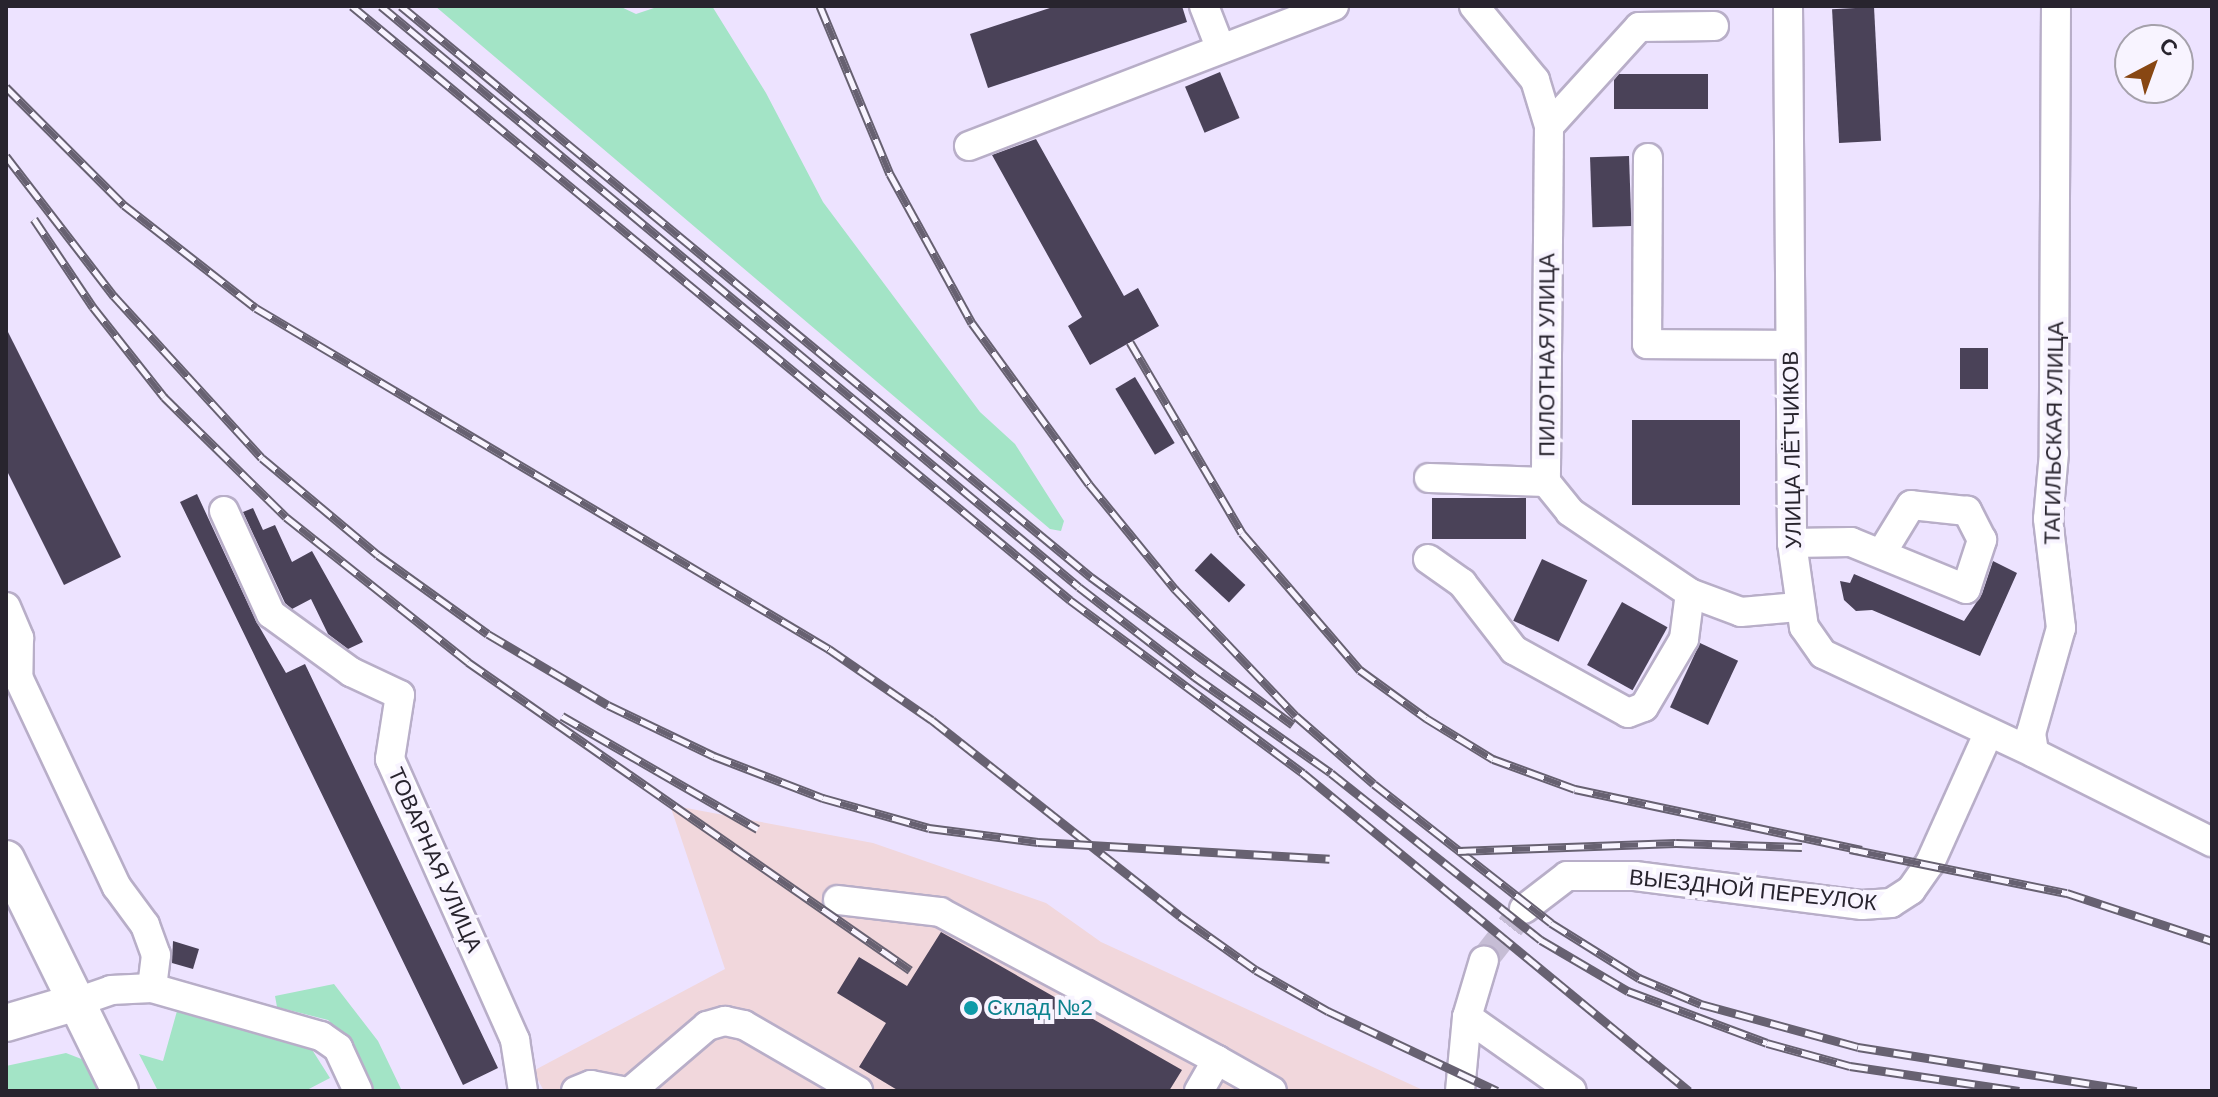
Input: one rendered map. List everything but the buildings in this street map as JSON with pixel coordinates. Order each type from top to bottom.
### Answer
[{"type":"main road","points":[[6,859],[120,1091]]},
{"type":"main road","points":[[6,1023],[77,1002]]},
{"type":"street","points":[[1204,6],[1220,47]]},
{"type":"street","points":[[969,146],[1220,47],[1334,6]]},
{"type":"street","name":"ПИЛОТНАЯ УЛИЦА","points":[[1474,6],[1535,80],[1549,126],[1546,482],[1570,512],[1690,593],[1741,612],[1798,607]]},
{"type":"street","name":"УЛИЦА ЛЁТЧИКОВ","points":[[1788,6],[1792,543],[1798,607],[1804,627],[1823,654],[2034,753]]},
{"type":"street","name":"ТАГИЛЬСКАЯ УЛИЦА","points":[[2034,753],[2031,733],[2061,628],[2048,519],[2054,453],[2056,6]]},
{"type":"street","points":[[1549,126],[1639,27],[1714,26]]},
{"type":"street","points":[[1648,158],[1647,344],[1790,345]]},
{"type":"street","points":[[1429,478],[1546,482]]},
{"type":"street","name":"ТОВАРНАЯ УЛИЦА","points":[[224,511],[271,614],[351,672],[400,695],[390,759],[515,1040],[523,1091]]},
{"type":"street","points":[[1792,543],[1851,542],[1881,554]]},
{"type":"street","points":[[1428,559],[1462,583],[1514,650],[1628,713],[1644,707],[1684,639],[1690,593]]},
{"type":"street","points":[[6,607],[19,638],[18,677],[117,887],[145,925],[156,955],[152,988]]},
{"type":"street","name":"ВЫЕЗДНОЙ ПЕРЕУЛОК","points":[[1524,909],[1567,876],[1635,876],[1862,905],[1891,903],[1911,890],[1930,863],[1988,734]]},
{"type":"street","points":[[2034,753],[2212,842]]},
{"type":"street","points":[[838,900],[940,912],[1272,1091]]},
{"type":"street","points":[[1460,1091],[1467,1017],[1484,960]]},
{"type":"street","points":[[77,1002],[111,990],[152,988],[321,1036],[338,1048],[358,1091]]},
{"type":"street","points":[[1467,1017],[1572,1091]]},
{"type":"street","points":[[631,1091],[707,1026],[725,1021],[744,1025],[858,1091]]},
{"type":"street","points":[[1199,1091],[1217,1060]]},
{"type":"street","points":[[576,1091],[591,1085],[623,1091]]},
{"type":"shaded area","points":[[670,805],[873,843],[1046,903],[1101,942],[1425,1091],[544,1091],[533,1071],[725,969]]},
{"type":"green space","points":[[435,6],[619,6],[636,14],[660,6],[712,6],[766,93],[823,202],[980,412],[1015,444],[1064,521],[1061,531],[1050,529]]},
{"type":"green space","points":[[334,984],[378,1041],[402,1091],[375,1091],[352,1043],[328,1020],[277,1007],[275,996]]},
{"type":"green space","points":[[177,1011],[311,1048],[330,1078],[305,1091],[158,1091],[139,1054],[163,1061]]},
{"type":"green space","points":[[66,1053],[84,1060],[99,1091],[6,1091],[6,1066]]},
{"type":"tunnel","points":[[1484,960],[1524,909]]},
{"type":"railway","points":[[352,6],[1070,600],[1303,773],[1689,1091]]},
{"type":"railway","points":[[381,6],[1079,587],[1195,677],[1331,773],[1541,940],[1628,991],[1767,1043],[1850,1066],[2019,1091]]},
{"type":"railway","points":[[401,6],[1091,577],[1293,725]]},
{"type":"railway","points":[[820,6],[890,174],[972,323],[1089,484],[1175,589],[1296,716],[1374,784],[1551,923],[1639,978],[1701,1004],[1858,1047],[2137,1091]]},
{"type":"railway","points":[[6,87],[124,205],[256,308],[829,649],[932,720],[1180,916],[1256,970],[1328,1011],[1497,1091]]},
{"type":"railway","points":[[6,156],[114,296],[262,458],[378,555],[488,634],[608,705],[714,756],[823,798],[929,828],[1038,842],[1330,859]]},
{"type":"railway","points":[[34,219],[93,307],[164,397],[286,517],[468,662],[910,970]]},
{"type":"railway","points":[[1130,342],[1242,533],[1360,670],[1426,718],[1493,759],[1575,789],[1862,850]]},
{"type":"railway","points":[[562,716],[758,829]]},
{"type":"railway","points":[[1458,851],[1676,843],[1802,847]]},
{"type":"railway","points":[[1850,849],[2067,893],[2212,941]]},
{"type":"place","name":"Склад №2","points":[[971,1008]]}]
